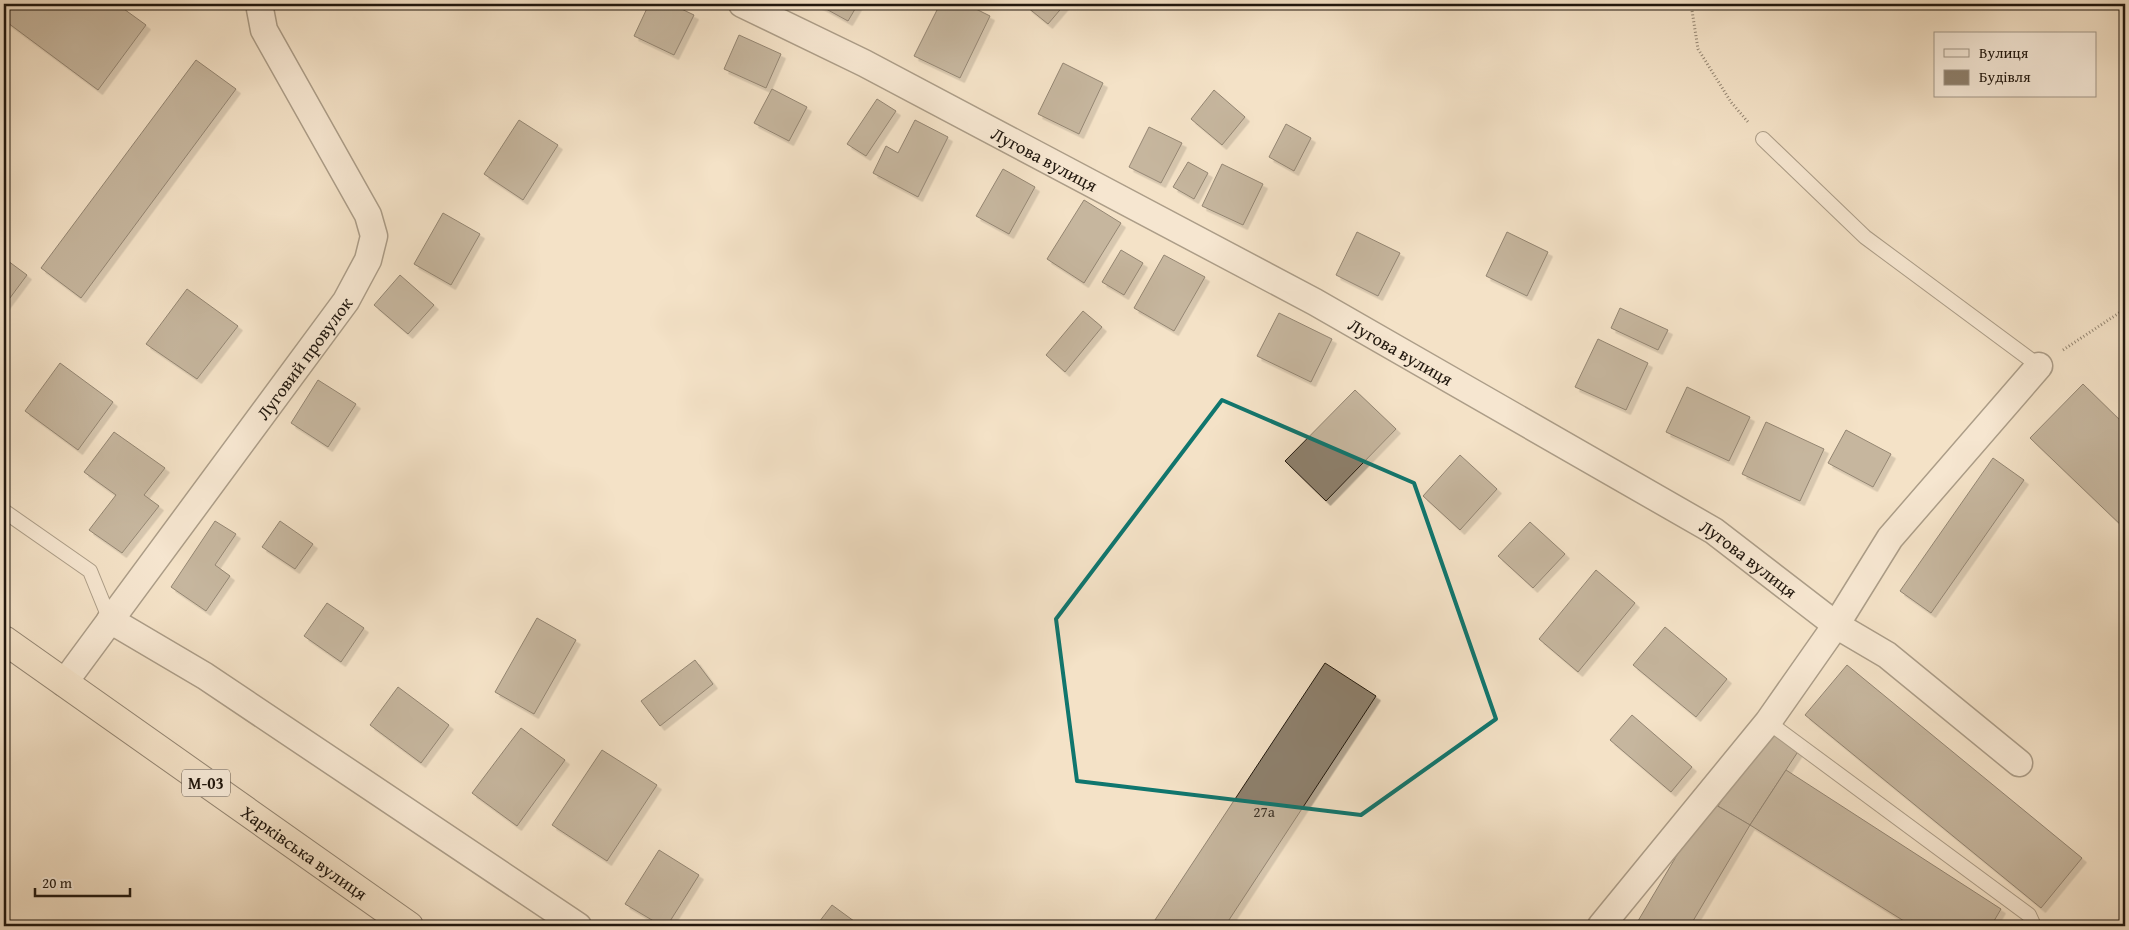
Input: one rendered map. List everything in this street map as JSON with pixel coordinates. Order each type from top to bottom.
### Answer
[{"type":"highway","name":"Харківська вулиця","points":[[4,640],[409,926]]},
{"type":"street","name":"Луговий провулок","points":[[64,683],[346,301],[368,260],[374,236],[368,215],[264,30],[260,9],[261,4]]},
{"type":"street","name":"Лугова вулиця","points":[[742,4],[864,63],[1315,302],[1714,531],[1836,626],[1887,655],[2020,763]]},
{"type":"street","points":[[1600,926],[1768,722],[1836,626],[1890,538],[2039,366]]},
{"type":"street","points":[[110,620],[205,676],[578,926]]},
{"type":"lane","points":[[1763,139],[1864,237],[2039,366]]},
{"type":"lane","points":[[4,511],[90,571],[110,620]]},
{"type":"lane","points":[[1768,722],[2029,915],[2034,926]]},
{"type":"path","points":[[1691,4],[1698,48],[1731,102],[1763,139]]},
{"type":"path","points":[[2039,366],[2125,309]]},
{"type":"highlighted area","points":[[1222,400],[1414,483],[1496,719],[1361,815],[1077,781],[1056,619]]},
{"type":"building","points":[[4,4],[117,4],[146,25],[98,90],[4,20]]},
{"type":"building","points":[[649,4],[671,4],[694,15],[674,55],[634,36]]},
{"type":"building","points":[[817,4],[858,4],[848,21]]},
{"type":"building","points":[[940,4],[966,4],[990,16],[960,78],[914,56]]},
{"type":"building","points":[[1030,4],[1065,4],[1048,24],[1027,7]]},
{"type":"building","points":[[739,35],[781,54],[766,88],[724,69]]},
{"type":"building","points":[[196,60],[236,89],[81,298],[41,268]]},
{"type":"building","points":[[1063,63],[1103,83],[1079,134],[1038,114]]},
{"type":"building","points":[[772,89],[807,107],[789,141],[754,123]]},
{"type":"building","points":[[1214,90],[1245,117],[1222,145],[1191,119]]},
{"type":"building","points":[[877,99],[896,111],[866,156],[847,144]]},
{"type":"building","points":[[519,120],[558,145],[523,200],[484,174]]},
{"type":"building","points":[[915,120],[948,137],[918,197],[873,173],[886,146],[898,153]]},
{"type":"building","points":[[1286,124],[1311,138],[1294,171],[1269,157]]},
{"type":"building","points":[[1149,127],[1182,143],[1161,183],[1129,167]]},
{"type":"building","points":[[1188,162],[1208,173],[1194,199],[1173,187]]},
{"type":"building","points":[[1222,164],[1263,184],[1243,225],[1202,206]]},
{"type":"building","points":[[1003,169],[1035,187],[1009,234],[976,216]]},
{"type":"building","points":[[1084,200],[1121,223],[1084,283],[1047,259]]},
{"type":"building","points":[[443,213],[480,234],[451,285],[414,264]]},
{"type":"building","points":[[1357,232],[1400,253],[1378,296],[1336,275]]},
{"type":"building","points":[[1507,232],[1548,252],[1527,296],[1486,276]]},
{"type":"building","points":[[1121,250],[1143,263],[1124,295],[1102,282]]},
{"type":"building","points":[[1164,255],[1205,277],[1174,331],[1134,308]]},
{"type":"building","points":[[4,258],[27,275],[4,306]]},
{"type":"building","points":[[400,275],[434,305],[408,334],[374,305]]},
{"type":"building","points":[[187,289],[238,326],[197,379],[146,344]]},
{"type":"building","points":[[1620,308],[1668,330],[1658,350],[1611,328]]},
{"type":"building","points":[[1083,311],[1102,327],[1065,372],[1046,355]]},
{"type":"building","points":[[1279,313],[1332,339],[1311,382],[1257,356]]},
{"type":"building","points":[[1598,339],[1648,363],[1626,410],[1575,387]]},
{"type":"building","points":[[60,363],[113,402],[78,450],[25,411]]},
{"type":"building","points":[[318,380],[356,404],[328,447],[291,423]]},
{"type":"building","points":[[2083,384],[2125,425],[2125,529],[2030,438]]},
{"type":"building","points":[[1687,387],[1750,417],[1729,461],[1666,432]]},
{"type":"building","points":[[1355,390],[1396,429],[1326,501],[1285,461]]},
{"type":"building","points":[[1766,422],[1824,449],[1800,501],[1742,474]]},
{"type":"building","points":[[1846,430],[1891,454],[1873,487],[1828,463]]},
{"type":"building","points":[[114,432],[165,468],[144,495],[159,506],[122,553],[89,530],[116,495],[84,472]]},
{"type":"building","points":[[1460,455],[1497,489],[1460,530],[1423,496]]},
{"type":"building","points":[[1993,458],[2024,480],[1931,613],[1900,591]]},
{"type":"building","points":[[215,521],[236,534],[215,565],[230,576],[206,611],[171,587]]},
{"type":"building","points":[[280,521],[313,544],[295,569],[262,547]]},
{"type":"building","points":[[1530,522],[1565,554],[1533,588],[1498,556]]},
{"type":"building","points":[[1596,570],[1635,603],[1578,672],[1539,639]]},
{"type":"building","points":[[327,603],[364,628],[341,662],[304,636]]},
{"type":"building","points":[[537,618],[576,640],[534,714],[495,692]]},
{"type":"building","points":[[1665,627],[1727,679],[1696,717],[1633,665]]},
{"type":"building","points":[[695,660],[713,684],[660,726],[641,701]]},
{"type":"building","points":[[1325,663],[1376,696],[1225,926],[1151,926]]},
{"type":"building","points":[[1847,665],[2082,858],[2041,908],[1805,715]]},
{"type":"building","points":[[398,687],[449,725],[421,763],[370,725]]},
{"type":"building","points":[[1632,715],[1692,767],[1671,792],[1610,740]]},
{"type":"building","points":[[521,728],[565,760],[517,826],[472,793]]},
{"type":"building","points":[[1768,731],[1799,750],[1750,825],[1718,806]]},
{"type":"building","points":[[602,750],[657,785],[607,861],[552,825]]},
{"type":"building","points":[[1786,770],[2001,909],[1991,926],[1912,926],[1750,825]]},
{"type":"building","points":[[1709,801],[1750,825],[1690,926],[1635,926]]},
{"type":"building","points":[[659,850],[699,875],[667,926],[662,926],[625,904]]},
{"type":"building","points":[[832,905],[858,924],[857,926],[816,926]]}]
